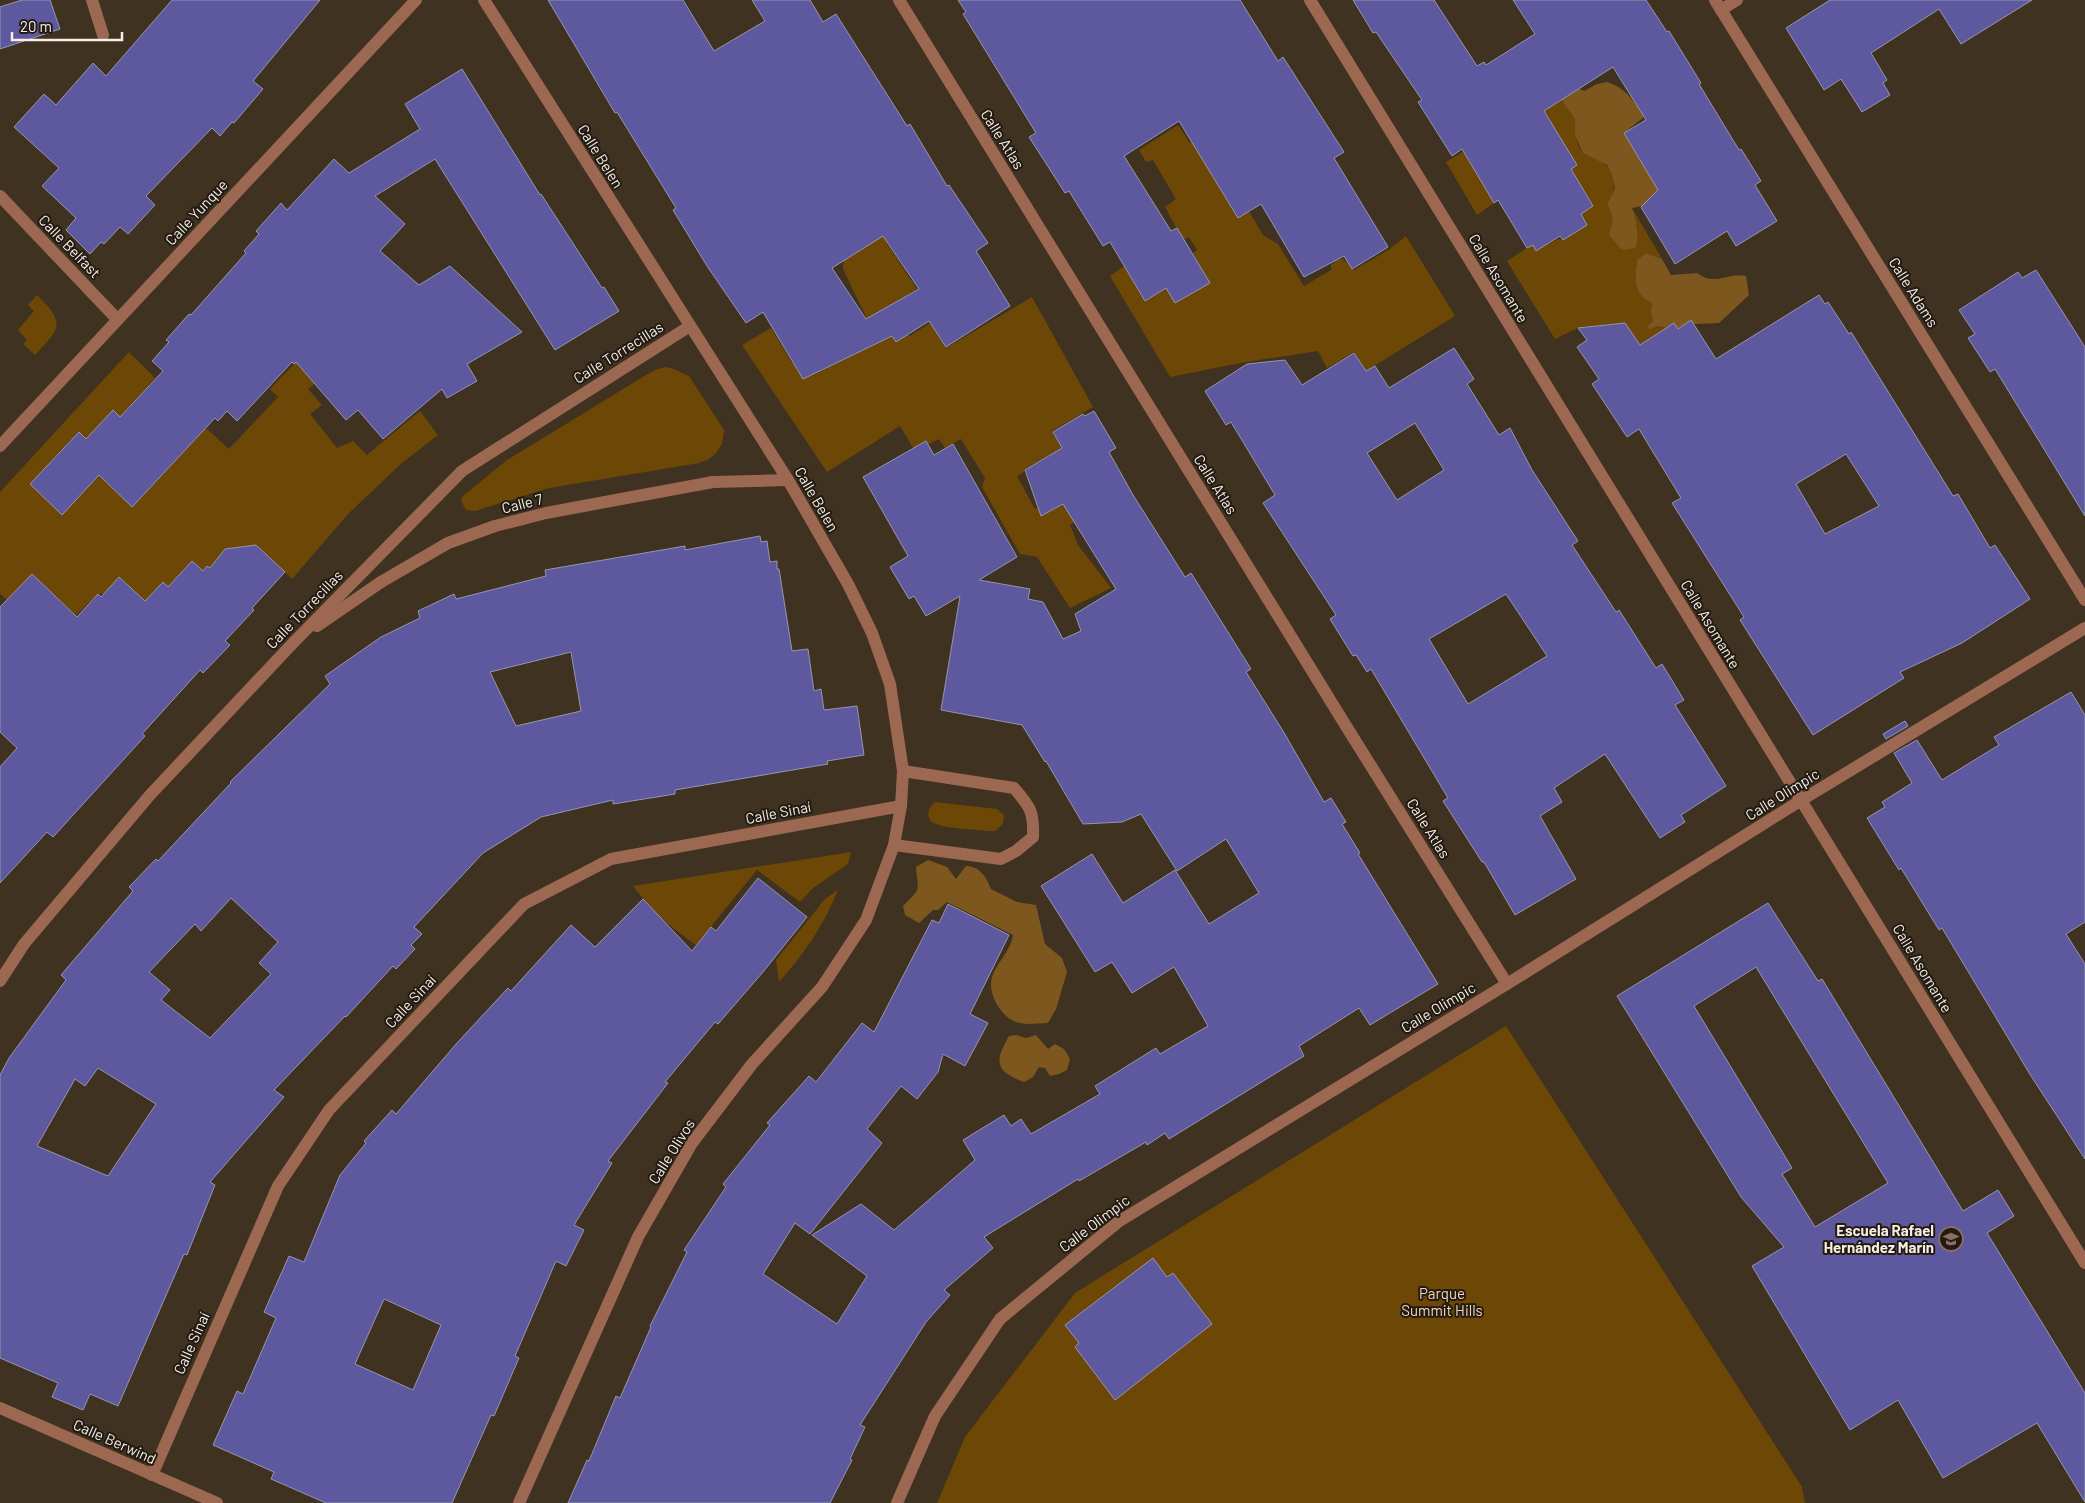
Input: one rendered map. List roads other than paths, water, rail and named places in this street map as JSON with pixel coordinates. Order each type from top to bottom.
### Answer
[{"type":"street","points":[[92,0],[103,36]]},
{"type":"street","name":"Calle Yunque","points":[[0,446],[416,0]]},
{"type":"street","name":"Calle Belen","points":[[484,0],[788,480],[848,584],[872,633],[890,684],[903,771],[901,806]]},
{"type":"street","name":"Calle Atlas","points":[[899,0],[1340,717],[1507,984]]},
{"type":"street","name":"Calle Asomante","points":[[1310,0],[2085,1263]]},
{"type":"street","points":[[1718,5],[1737,0]]},
{"type":"street","name":"Calle Adams","points":[[1718,5],[2085,600]]},
{"type":"street","name":"Calle Belfast","points":[[0,196],[117,319]]},
{"type":"street","name":"Calle Torrecillas","points":[[0,981],[24,944],[150,795],[293,643],[462,471],[690,326]]},
{"type":"street","name":"Calle 7","points":[[293,643],[381,582],[448,543],[495,526],[546,513],[713,482],[788,480]]},
{"type":"street","name":"Calle Olimpic","points":[[897,1503],[935,1416],[1000,1319],[1118,1222],[1507,984],[1800,801],[2085,628]]},
{"type":"street","points":[[894,845],[1001,858],[1016,851],[1032,836],[1034,819],[1029,805],[1014,788],[903,771]]},
{"type":"street","name":"Calle Olivos","points":[[519,1503],[638,1237],[698,1135],[752,1064],[822,987],[866,920],[894,845],[901,806]]},
{"type":"street","name":"Calle Sinaí","points":[[152,1475],[278,1186],[329,1110],[524,904],[611,859],[901,806]]},
{"type":"street","name":"Calle Berwind","points":[[0,1408],[217,1503]]},
{"type":"place","name":"Escuela Rafael Hernández Marín","points":[[1951,1239]]},
{"type":"park label","name":"Parque Summit Hills","points":[[1442,1302]]}]
